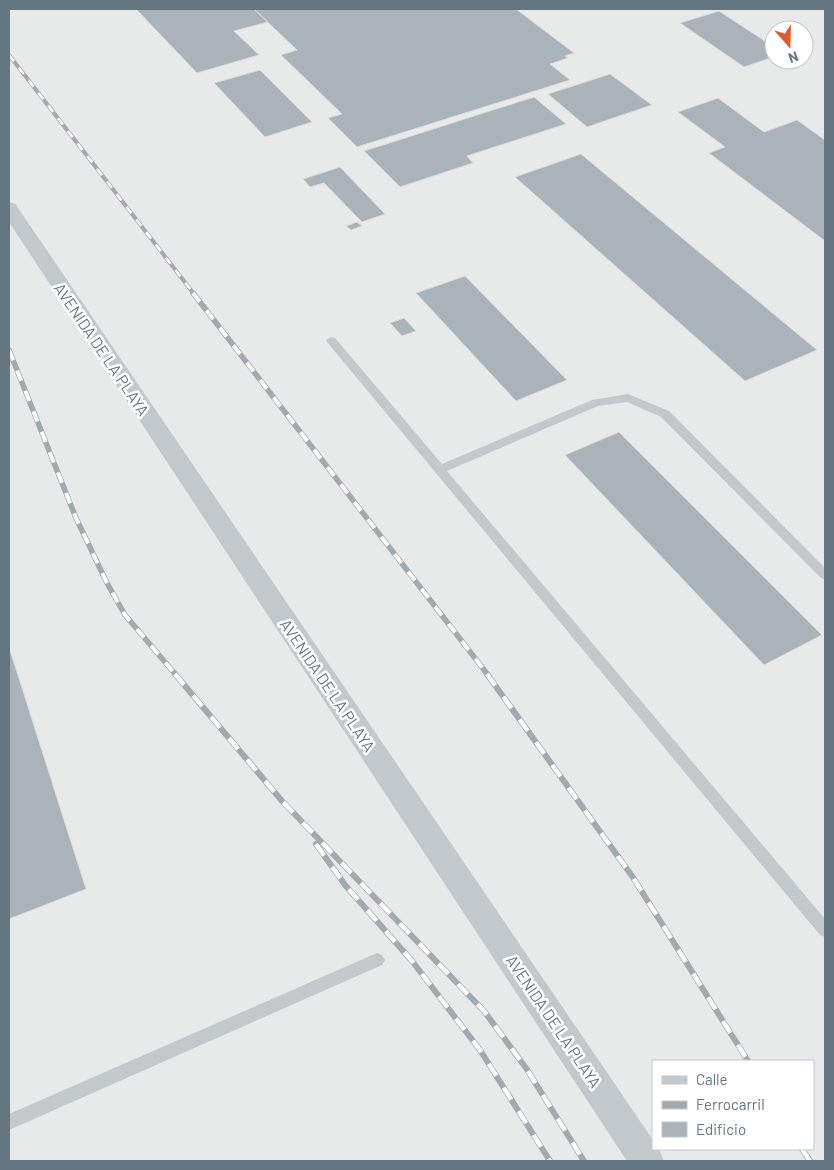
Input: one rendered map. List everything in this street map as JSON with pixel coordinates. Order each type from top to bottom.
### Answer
[{"type":"street","name":"AVENIDA DE LA PLAYA","points":[[9,208],[647,1161]]},
{"type":"lane","points":[[331,340],[825,930]]},
{"type":"lane","points":[[439,470],[596,404],[628,398],[665,414],[825,575]]},
{"type":"lane","points":[[9,1122],[377,960]]},
{"type":"shaded area","points":[[9,9],[825,9],[825,1161],[9,1161]]},
{"type":"building","points":[[136,9],[254,9],[268,22],[234,31],[259,55],[197,73]]},
{"type":"building","points":[[254,9],[516,9],[574,53],[565,56],[568,58],[550,64],[570,80],[357,147],[328,118],[342,114],[281,55],[297,50]]},
{"type":"building","points":[[719,11],[764,40],[764,60],[744,67],[680,23]]},
{"type":"building","points":[[260,70],[312,122],[265,137],[214,83]]},
{"type":"building","points":[[610,74],[652,105],[587,127],[548,94]]},
{"type":"building","points":[[534,97],[566,124],[467,156],[473,163],[400,187],[364,151]]},
{"type":"building","points":[[718,98],[764,132],[797,120],[825,140],[825,241],[709,153],[725,147],[678,112]]},
{"type":"building","points":[[581,154],[817,350],[745,381],[515,177]]},
{"type":"building","points":[[340,167],[385,214],[362,222],[324,183],[310,187],[303,179]]},
{"type":"building","points":[[357,222],[362,226],[351,230],[346,226]]},
{"type":"building","points":[[465,276],[567,380],[516,401],[416,293]]},
{"type":"building","points":[[404,318],[416,331],[402,336],[390,323]]},
{"type":"building","points":[[619,432],[822,635],[764,665],[565,455]]},
{"type":"building","points":[[9,647],[86,889],[9,919]]},
{"type":"railway","points":[[9,55],[194,294]]},
{"type":"railway","points":[[193,293],[488,675]]},
{"type":"railway","points":[[9,350],[76,518],[107,583],[125,615],[176,675]]},
{"type":"railway","points":[[175,674],[282,801],[484,1011],[526,1068],[584,1161]]},
{"type":"railway","points":[[487,674],[632,876],[747,1060]]},
{"type":"railway","points":[[316,844],[345,885],[412,961],[480,1050],[550,1161]]},
{"type":"railway","points":[[803,1150],[810,1161]]}]
